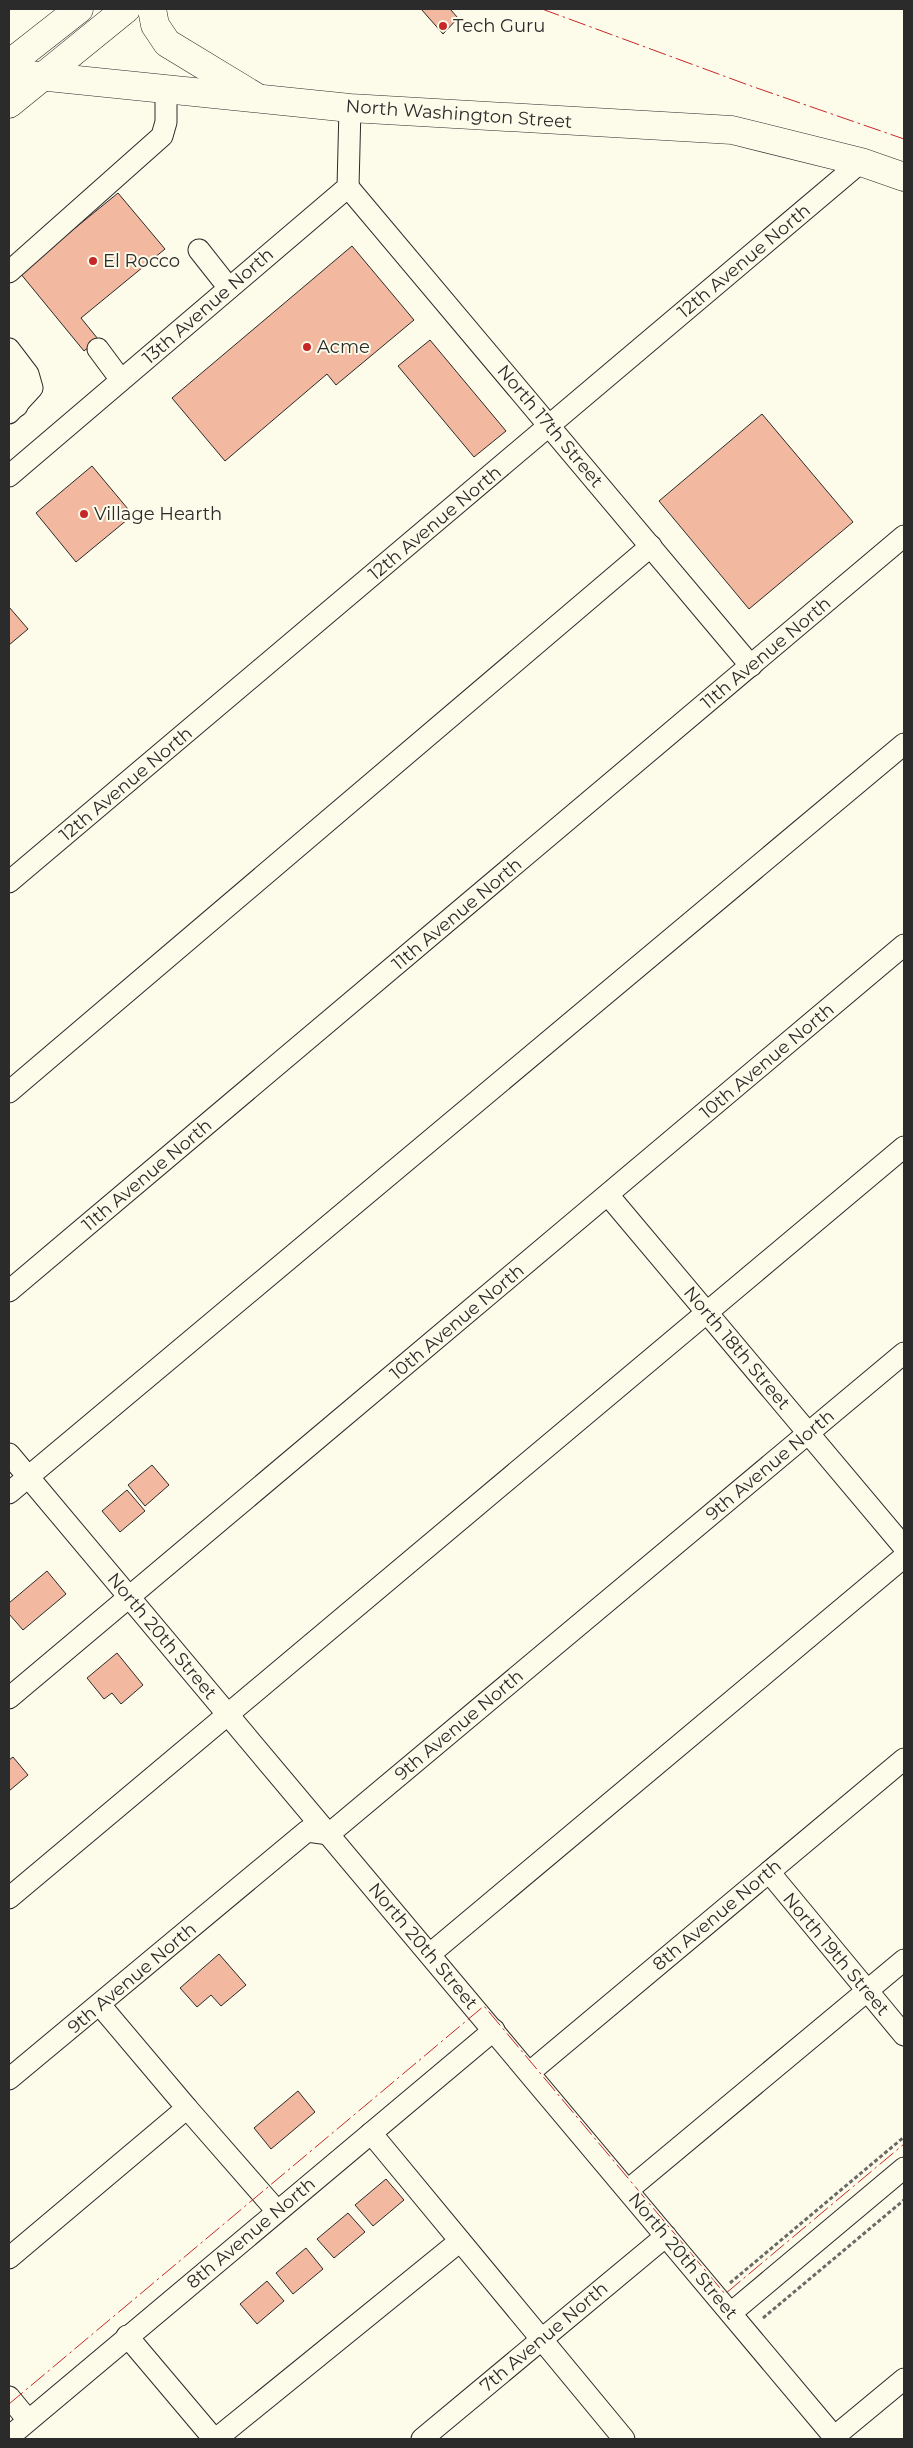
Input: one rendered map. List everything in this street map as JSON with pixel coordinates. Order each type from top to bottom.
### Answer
[{"type":"main road","points":[[9,64],[79,9]]},
{"type":"main road","points":[[9,104],[126,9]]},
{"type":"main road","points":[[152,9],[154,25],[167,43],[256,97]]},
{"type":"main road","name":"North Washington Street","points":[[9,73],[350,108],[732,130],[861,162],[904,177]]},
{"type":"street","points":[[9,272],[162,136],[166,122],[166,89]]},
{"type":"street","points":[[348,187],[350,108]]},
{"type":"street","name":"12th Avenue North","points":[[9,882],[861,162]]},
{"type":"street","name":"13th Avenue North","points":[[9,476],[348,187]]},
{"type":"street","name":"North 17th Street","points":[[348,187],[751,666]]},
{"type":"street","points":[[199,250],[229,288]]},
{"type":"street","points":[[98,349],[121,380]]},
{"type":"street","points":[[9,350],[28,374],[32,388],[13,409]]},
{"type":"street","points":[[9,378],[20,398],[13,409]]},
{"type":"street","name":"11th Avenue North","points":[[9,1292],[904,536]]},
{"type":"street","points":[[9,1092],[651,546]]},
{"type":"street","points":[[9,1493],[904,744]]},
{"type":"street","name":"10th Avenue North","points":[[9,1698],[904,945]]},
{"type":"street","points":[[9,1898],[904,1147]]},
{"type":"street","name":"North 18th Street","points":[[608,1195],[810,1432],[904,1547]]},
{"type":"street","name":"9th Avenue North","points":[[9,2079],[307,1831],[328,1834],[904,1353]]},
{"type":"street","name":"North 20th Street","points":[[9,1454],[530,2072],[835,2438]]},
{"type":"street","points":[[430,1954],[904,1557]]},
{"type":"street","name":"8th Avenue North","points":[[530,2072],[904,1759]]},
{"type":"street","name":"North 19th Street","points":[[769,1872],[904,2035]]},
{"type":"street","points":[[628,2190],[904,1960]]},
{"type":"street","points":[[100,2005],[277,2211]]},
{"type":"street","name":"8th Avenue North","points":[[9,2436],[494,2030]]},
{"type":"street","points":[[9,2258],[187,2108]]},
{"type":"street","points":[[371,2133],[624,2439]]},
{"type":"street","points":[[731,2313],[904,2168]]},
{"type":"street","name":"7th Avenue North","points":[[422,2439],[666,2236]]},
{"type":"street","points":[[127,2336],[215,2439],[460,2241]]},
{"type":"street","points":[[835,2438],[904,2379]]},
{"type":"street","points":[[9,2397],[28,2420]]},
{"type":"path","points":[[716,2295],[904,2137]]},
{"type":"path","points":[[763,2318],[904,2200]]},
{"type":"building","name":"Tech Guru","points":[[421,9],[450,9],[458,18],[443,34]]},
{"type":"building","name":"El Rocco","points":[[118,193],[165,249],[81,318],[98,339],[84,351],[20,273]]},
{"type":"building","name":"Acme","points":[[352,246],[414,320],[336,385],[327,374],[225,461],[172,398]]},
{"type":"building","points":[[430,340],[506,431],[474,457],[398,366]]},
{"type":"building","points":[[762,414],[853,522],[749,609],[659,501]]},
{"type":"building","name":"Village Hearth","points":[[92,466],[133,515],[76,562],[36,513]]},
{"type":"building","points":[[9,607],[28,629],[9,645]]},
{"type":"building","points":[[152,1465],[169,1485],[145,1506],[128,1485]]},
{"type":"building","points":[[127,1490],[145,1511],[120,1532],[102,1511]]},
{"type":"building","points":[[47,1571],[66,1594],[23,1630],[9,1614],[9,1603]]},
{"type":"building","points":[[117,1653],[143,1685],[121,1704],[112,1693],[104,1699],[87,1678]]},
{"type":"building","points":[[13,1757],[28,1775],[9,1791],[9,1760]]},
{"type":"building","points":[[219,1954],[246,1985],[221,2006],[211,1995],[197,2007],[180,1988]]},
{"type":"building","points":[[298,2091],[315,2112],[271,2149],[254,2128]]},
{"type":"building","points":[[386,2179],[404,2200],[373,2226],[355,2205]]},
{"type":"building","points":[[348,2213],[365,2232],[334,2258],[317,2239]]},
{"type":"building","points":[[306,2248],[323,2269],[293,2294],[276,2273]]},
{"type":"building","points":[[267,2281],[284,2301],[257,2324],[240,2304]]},
{"type":"power","points":[[542,9],[751,86],[904,139]]},
{"type":"power","points":[[9,2404],[484,2006],[725,2294],[904,2144]]},
{"type":"place","name":"Tech Guru","points":[[443,26]]},
{"type":"place","name":"El Rocco","points":[[93,261]]},
{"type":"place","name":"Acme","points":[[307,347]]},
{"type":"place","name":"Village Hearth","points":[[84,514]]}]
